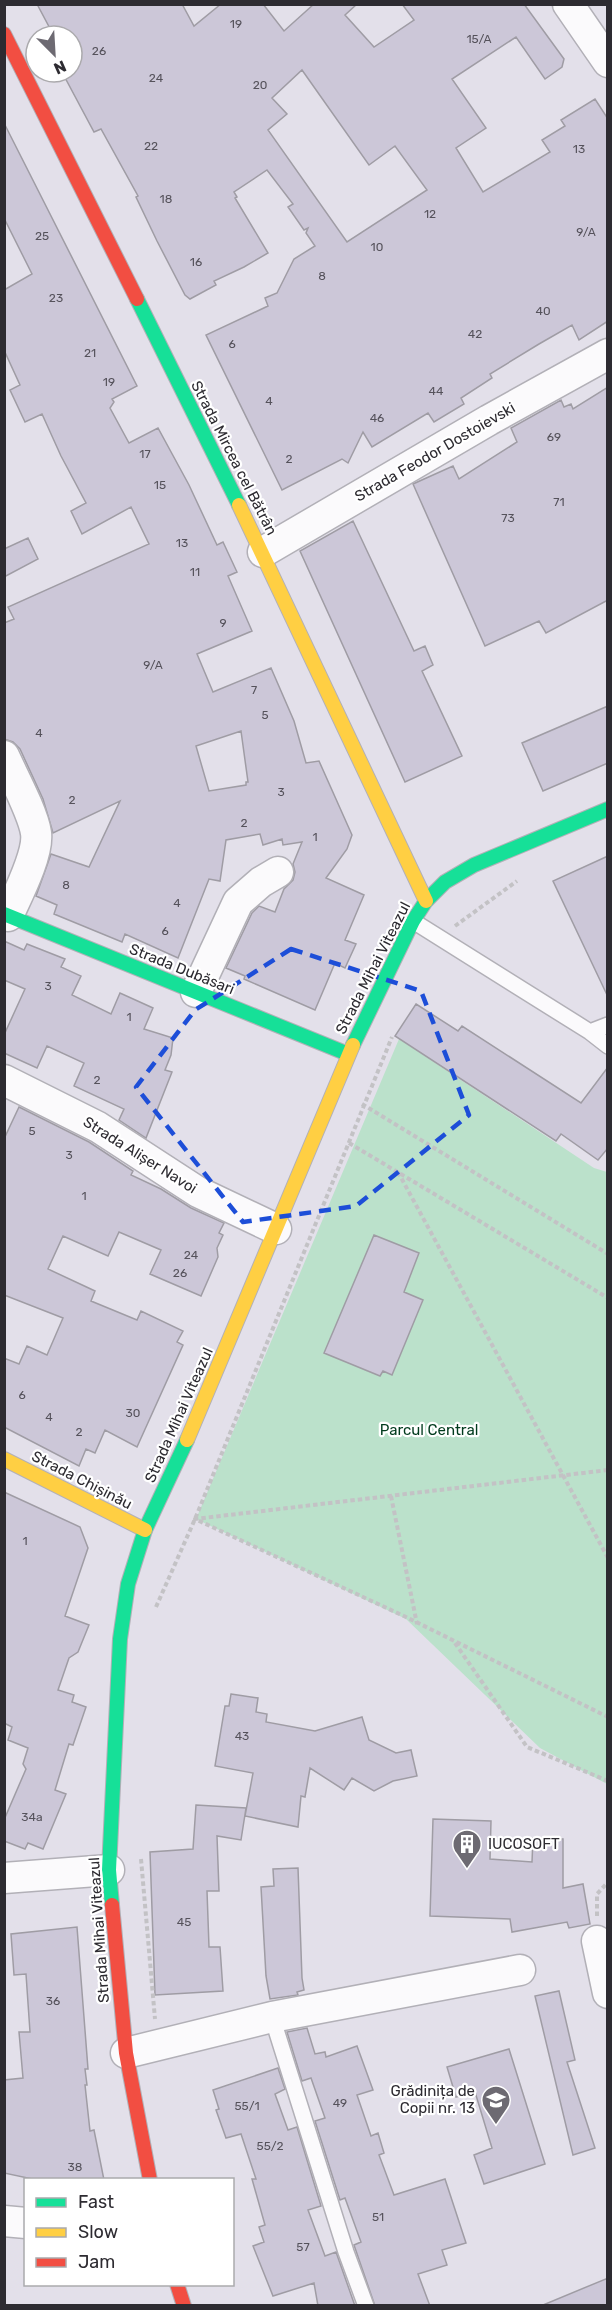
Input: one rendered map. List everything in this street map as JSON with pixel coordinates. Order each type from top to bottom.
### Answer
[{"type":"street","points":[[568,4],[608,62]]},
{"type":"street","name":"Strada Mircea cel Bătrân","points":[[4,34],[263,552],[426,901]]},
{"type":"street","name":"Strada Fеodor Dostoievski","points":[[263,552],[489,420],[608,354]]},
{"type":"street","points":[[4,756],[37,835],[27,873],[6,915]]},
{"type":"street","name":"Strada Mihai Viteazul","points":[[150,2178],[126,2053],[109,1870],[120,1639],[128,1584],[145,1530],[200,1414],[348,1054],[413,921],[426,901],[445,882],[474,865],[608,809]]},
{"type":"street","points":[[196,992],[238,902],[252,889],[278,872]]},
{"type":"street","name":"Strada Dubăsari","points":[[6,915],[348,1054]]},
{"type":"street","name":"Strada Alișer Navoi","points":[[4,1080],[98,1127],[198,1192],[276,1229]]},
{"type":"street","name":"Strada Chișinău","points":[[4,1459],[145,1530]]},
{"type":"street","points":[[4,1878],[109,1870]]},
{"type":"street","points":[[597,1941],[608,1993]]},
{"type":"street","points":[[126,2053],[272,2017],[520,1971]]},
{"type":"street","points":[[4,2221],[24,2223]]},
{"type":"street","points":[[178,2286],[184,2306]]},
{"type":"lane","points":[[413,921],[590,1032],[608,1046]]},
{"type":"lane","points":[[590,1032],[608,1025]]},
{"type":"lane","points":[[272,2017],[345,2252],[366,2306]]},
{"type":"path","points":[[447,932],[520,878]]},
{"type":"path","points":[[153,1615],[195,1519],[394,1030]]},
{"type":"path","points":[[332,1093],[364,1105],[608,1254]]},
{"type":"path","points":[[349,1143],[608,1299]]},
{"type":"path","points":[[398,1172],[608,1558]]},
{"type":"path","points":[[195,1519],[608,1470]]},
{"type":"path","points":[[391,1496],[417,1624]]},
{"type":"path","points":[[195,1519],[406,1617],[608,1716]]},
{"type":"path","points":[[455,1642],[527,1747],[608,1780]]},
{"type":"path","points":[[141,1855],[157,2045]]},
{"type":"path","points":[[597,1941],[597,1894],[608,1882]]},
{"type":"highlighted area","points":[[291,949],[421,991],[469,1115],[356,1206],[243,1222],[136,1087],[195,1010]]},
{"type":"green space","name":"Parcul Central","points":[[399,1039],[594,1168],[607,1172],[607,1784],[540,1748],[406,1619],[196,1519]]},
{"type":"building","points":[[37,4],[182,4],[194,26],[221,4],[263,4],[284,31],[314,4],[357,4],[345,15],[374,47],[414,20],[402,4],[524,4],[564,59],[562,67],[545,79],[516,37],[452,79],[486,128],[456,148],[483,192],[550,152],[542,140],[565,126],[561,120],[595,99],[608,119],[608,321],[579,340],[572,325],[539,344],[490,374],[492,378],[461,398],[464,404],[434,422],[428,413],[372,447],[363,432],[348,463],[342,459],[282,490],[206,335],[268,306],[265,298],[277,293],[294,259],[315,246],[306,233],[308,228],[304,230],[288,207],[293,204],[267,170],[234,192],[237,197],[235,198],[268,253],[214,281],[216,285],[190,299],[185,295],[136,197],[138,196],[101,129],[94,132],[68,84],[84,84],[84,24],[48,24]],"holes":[[[302,70],[369,165],[395,146],[427,190],[347,242],[268,130],[287,114],[272,98]]]},
{"type":"building","points":[[4,123],[137,386],[112,399],[114,402],[110,408],[129,443],[158,428],[189,485],[217,545],[223,542],[237,572],[228,576],[252,631],[197,654],[213,692],[271,668],[294,721],[306,763],[319,761],[352,835],[347,849],[326,878],[364,895],[345,940],[356,944],[345,968],[335,963],[315,1010],[244,979],[245,976],[226,968],[252,913],[259,906],[275,912],[284,889],[293,880],[295,872],[293,864],[302,842],[283,845],[282,839],[263,845],[260,834],[226,840],[220,881],[209,879],[178,958],[125,934],[122,942],[54,914],[57,905],[36,896],[51,854],[89,867],[120,801],[53,833],[43,799],[20,749],[13,742],[4,739],[4,623],[14,619],[8,607],[149,544],[131,507],[82,534],[71,511],[86,503],[42,414],[25,422],[10,390],[20,385],[4,350],[4,290],[32,274],[4,218]],"holes":[[[241,731],[248,782],[246,785],[209,791],[196,746]]]},
{"type":"building","points":[[608,387],[608,600],[546,633],[539,621],[485,646],[413,484],[453,466],[459,479],[517,442],[511,428],[561,400],[564,407],[571,404],[573,409]]},
{"type":"building","points":[[353,521],[414,651],[425,646],[433,665],[422,671],[462,756],[405,782],[300,551]]},
{"type":"building","points":[[28,538],[38,559],[4,577],[4,549]]},
{"type":"building","points":[[608,706],[608,763],[543,791],[522,743]]},
{"type":"building","points":[[608,856],[608,997],[553,881]]},
{"type":"building","points":[[4,941],[24,950],[27,944],[65,959],[61,967],[81,976],[72,995],[111,1014],[120,993],[153,1008],[144,1029],[173,1038],[171,1055],[165,1070],[172,1072],[146,1138],[119,1120],[124,1109],[74,1086],[84,1063],[47,1046],[37,1068],[4,1053],[4,1035],[25,989],[4,980]]},
{"type":"building","points":[[416,1004],[458,1031],[462,1026],[581,1103],[608,1067],[608,1148],[598,1160],[561,1134],[556,1141],[395,1036]]},
{"type":"building","points":[[19,1107],[89,1142],[133,1171],[131,1175],[161,1189],[191,1208],[224,1223],[219,1233],[223,1235],[217,1248],[218,1257],[201,1296],[150,1274],[161,1250],[119,1232],[108,1256],[63,1236],[48,1269],[95,1291],[91,1301],[137,1320],[141,1311],[183,1331],[177,1342],[183,1345],[137,1447],[105,1430],[95,1453],[86,1449],[79,1466],[4,1427],[4,1358],[19,1364],[27,1346],[47,1355],[63,1318],[4,1295],[4,1139]]},
{"type":"building","points":[[374,1235],[419,1253],[404,1292],[423,1300],[392,1375],[383,1371],[380,1376],[324,1353]]},
{"type":"building","points":[[4,1492],[80,1527],[88,1548],[65,1616],[89,1625],[78,1652],[69,1658],[58,1690],[74,1695],[72,1702],[86,1707],[73,1745],[69,1744],[55,1790],[66,1794],[43,1849],[28,1843],[25,1849],[4,1841],[4,1820],[26,1769],[23,1764],[28,1748],[8,1740],[12,1727],[4,1723]]},
{"type":"building","points":[[231,1694],[258,1698],[256,1712],[267,1714],[266,1722],[315,1731],[362,1717],[369,1740],[396,1753],[411,1750],[417,1776],[393,1781],[374,1791],[352,1778],[344,1790],[310,1768],[305,1797],[301,1796],[298,1827],[245,1816],[253,1773],[215,1766],[225,1706],[229,1706]]},
{"type":"building","points":[[196,1805],[246,1808],[241,1840],[217,1836],[219,1891],[207,1891],[209,1947],[220,1947],[223,1991],[155,1995],[150,1852],[193,1849]]},
{"type":"building","points":[[433,1819],[491,1821],[490,1859],[532,1862],[533,1838],[563,1839],[563,1888],[583,1884],[590,1924],[569,1928],[567,1922],[512,1932],[510,1919],[430,1916]]},
{"type":"building","points":[[298,1868],[304,1990],[297,1992],[298,1995],[270,1999],[266,1976],[261,1887],[274,1886],[273,1869]]},
{"type":"building","points":[[77,1927],[88,2069],[85,2069],[87,2085],[85,2085],[90,2131],[94,2130],[104,2178],[28,2178],[4,2173],[4,2080],[23,2078],[19,2032],[30,2032],[26,1974],[14,1975],[11,1934]]},
{"type":"building","points":[[559,1991],[575,2060],[567,2062],[595,2148],[573,2155],[535,1996]]},
{"type":"building","points":[[307,2028],[315,2054],[325,2052],[326,2057],[357,2046],[373,2090],[357,2095],[371,2136],[378,2133],[384,2153],[379,2155],[394,2195],[445,2179],[466,2243],[442,2250],[447,2265],[418,2274],[430,2306],[375,2306],[354,2245],[361,2242],[345,2198],[340,2200],[315,2121],[325,2118],[311,2078],[302,2081],[287,2032]]},
{"type":"building","points":[[509,2049],[545,2164],[484,2184],[474,2155],[492,2148],[475,2092],[456,2097],[447,2067]]},
{"type":"building","points":[[278,2068],[285,2089],[275,2094],[288,2130],[297,2127],[321,2206],[308,2210],[325,2256],[336,2252],[355,2306],[318,2306],[314,2283],[273,2296],[253,2246],[264,2242],[259,2227],[265,2225],[252,2179],[256,2179],[241,2134],[226,2138],[216,2110],[219,2109],[213,2090]]},
{"type":"building","points":[[608,2278],[608,2306],[543,2306],[543,2305]]},
{"type":"traffic: fast","points":[[137,299],[239,505]]},
{"type":"traffic: fast","points":[[353,1045],[413,921],[426,901],[445,882],[474,865],[608,809]]},
{"type":"traffic: fast","points":[[4,914],[348,1054]]},
{"type":"traffic: fast","points":[[112,1905],[109,1870],[120,1639],[128,1584],[145,1530],[187,1440]]},
{"type":"traffic: slow","points":[[239,505],[426,901]]},
{"type":"traffic: slow","points":[[187,1440],[353,1045]]},
{"type":"traffic: slow","points":[[4,1459],[145,1530]]},
{"type":"traffic: jam","points":[[4,34],[137,299]]},
{"type":"traffic: jam","points":[[112,1905],[126,2053],[150,2178]]},
{"type":"traffic: jam","points":[[178,2286],[184,2306]]},
{"type":"place","name":"IUCOSOFT","points":[[467,1870]]},
{"type":"place","name":"Grădinița de Copii nr. 13","points":[[496,2126]]}]
